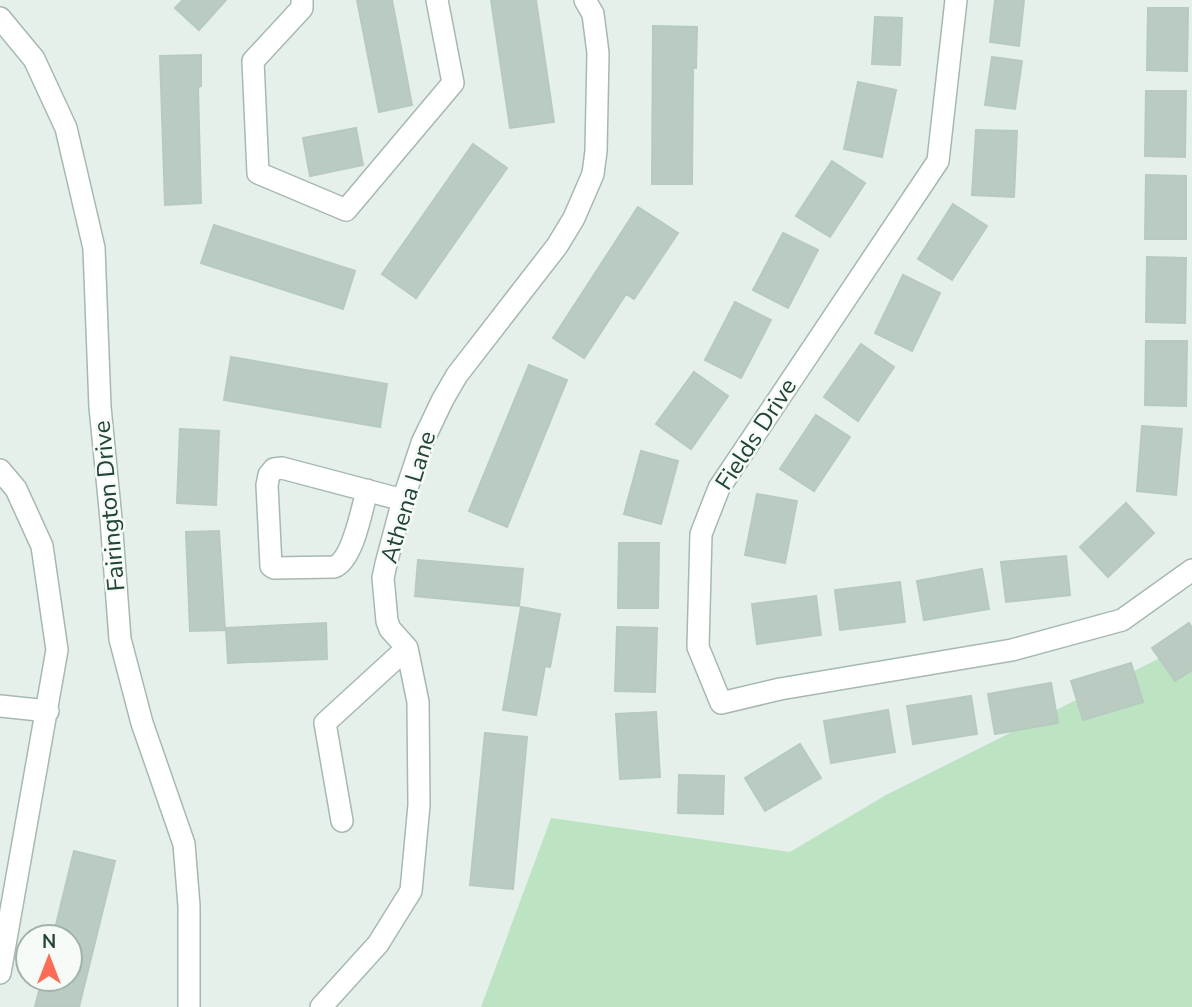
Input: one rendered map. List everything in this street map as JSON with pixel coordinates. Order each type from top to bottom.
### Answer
[{"type":"street","points":[[302,0],[302,8],[253,61],[258,173],[346,210],[453,83],[437,0]]},
{"type":"street","name":"Athena Lane","points":[[321,1007],[378,944],[411,891],[419,805],[418,702],[407,648],[390,629],[387,621],[383,579],[402,500],[422,443],[443,399],[457,375],[557,246],[589,186],[596,151],[598,53],[593,14],[585,0]]},
{"type":"street","name":"Fields Drive","points":[[956,0],[938,161],[719,488],[701,534],[698,648],[721,703],[780,689],[1012,650],[1122,620],[1192,570]]},
{"type":"street","name":"Fairington Drive","points":[[0,18],[34,59],[66,128],[94,248],[100,407],[120,639],[142,723],[184,844],[189,905],[189,1007]]},
{"type":"street","points":[[367,490],[350,550],[342,564],[334,567],[271,566],[267,485],[269,475],[275,469],[282,468],[367,490],[402,500]]},
{"type":"street","points":[[0,470],[16,489],[42,546],[57,650],[0,974]]},
{"type":"street","points":[[342,821],[326,723],[407,648]]},
{"type":"street","points":[[0,706],[48,711]]},
{"type":"green space","points":[[1192,642],[1192,1007],[481,1007],[551,818],[790,852],[886,795]]},
{"type":"building","points":[[183,0],[226,0],[199,30],[175,8]]},
{"type":"building","points":[[357,0],[392,0],[412,105],[379,112]]},
{"type":"building","points":[[491,0],[536,0],[554,122],[510,128]]},
{"type":"building","points":[[995,0],[1024,0],[1019,46],[990,42]]},
{"type":"building","points":[[1148,8],[1188,8],[1187,71],[1147,70]]},
{"type":"building","points":[[875,17],[902,18],[900,65],[872,64]]},
{"type":"building","points":[[653,26],[697,27],[696,68],[693,68],[692,184],[652,184]]},
{"type":"building","points":[[201,55],[201,86],[198,87],[201,203],[165,205],[160,56]]},
{"type":"building","points":[[992,57],[1022,61],[1015,109],[985,105]]},
{"type":"building","points":[[858,82],[896,90],[882,157],[844,149]]},
{"type":"building","points":[[1146,91],[1186,91],[1185,157],[1145,156]]},
{"type":"building","points":[[356,128],[363,165],[310,176],[303,138]]},
{"type":"building","points":[[976,130],[1017,131],[1014,197],[972,195]]},
{"type":"building","points":[[473,144],[507,168],[416,298],[382,274]]},
{"type":"building","points":[[832,161],[865,183],[830,237],[796,216]]},
{"type":"building","points":[[1146,175],[1186,176],[1186,239],[1145,239]]},
{"type":"building","points":[[953,204],[987,226],[952,280],[918,259]]},
{"type":"building","points":[[638,207],[678,233],[634,299],[626,294],[584,358],[553,338]]},
{"type":"building","points":[[214,225],[355,271],[343,309],[201,263]]},
{"type":"building","points":[[783,233],[818,250],[788,308],[753,290]]},
{"type":"building","points":[[1147,257],[1186,258],[1185,323],[1146,322]]},
{"type":"building","points":[[903,275],[940,293],[912,351],[875,333]]},
{"type":"building","points":[[735,302],[771,320],[741,378],[705,360]]},
{"type":"building","points":[[1146,341],[1187,341],[1186,406],[1145,405]]},
{"type":"building","points":[[861,344],[894,367],[858,421],[824,397]]},
{"type":"building","points":[[231,357],[387,384],[380,427],[224,400]]},
{"type":"building","points":[[529,365],[567,380],[507,527],[469,511]]},
{"type":"building","points":[[694,372],[728,396],[691,449],[656,424]]},
{"type":"building","points":[[816,415],[850,437],[814,491],[780,469]]},
{"type":"building","points":[[1142,426],[1182,429],[1176,495],[1137,491]]},
{"type":"building","points":[[180,429],[219,431],[216,505],[177,503]]},
{"type":"building","points":[[641,451],[678,461],[661,524],[624,514]]},
{"type":"building","points":[[757,494],[797,501],[785,563],[745,555]]},
{"type":"building","points":[[1126,503],[1154,533],[1108,577],[1080,547]]},
{"type":"building","points":[[219,531],[225,630],[190,631],[186,532]]},
{"type":"building","points":[[619,543],[659,543],[658,608],[618,608]]},
{"type":"building","points":[[1066,556],[1070,595],[1006,602],[1001,562]]},
{"type":"building","points":[[418,560],[523,569],[519,606],[415,596]]},
{"type":"building","points":[[982,569],[989,609],[924,620],[917,581]]},
{"type":"building","points":[[900,582],[905,622],[840,630],[835,590]]},
{"type":"building","points":[[816,596],[821,635],[757,644],[752,604]]},
{"type":"building","points":[[521,607],[560,614],[550,667],[545,666],[536,715],[503,710]]},
{"type":"building","points":[[326,623],[327,659],[228,663],[226,628]]},
{"type":"building","points":[[1189,623],[1192,628],[1192,670],[1175,681],[1152,648]]},
{"type":"building","points":[[617,627],[657,628],[655,692],[615,691]]},
{"type":"building","points":[[1131,663],[1143,702],[1083,720],[1071,681]]},
{"type":"building","points":[[1051,683],[1058,723],[995,734],[988,694]]},
{"type":"building","points":[[971,696],[977,734],[913,744],[907,706]]},
{"type":"building","points":[[888,710],[895,752],[831,763],[824,721]]},
{"type":"building","points":[[656,712],[660,777],[620,779],[616,714]]},
{"type":"building","points":[[485,733],[527,737],[513,889],[470,885]]},
{"type":"building","points":[[800,744],[821,778],[765,811],[745,778]]},
{"type":"building","points":[[679,775],[724,776],[723,814],[678,813]]},
{"type":"building","points":[[74,851],[115,861],[84,987],[84,923],[56,923]]},
{"type":"building","points":[[38,993],[82,993],[79,1007],[35,1007]]}]
